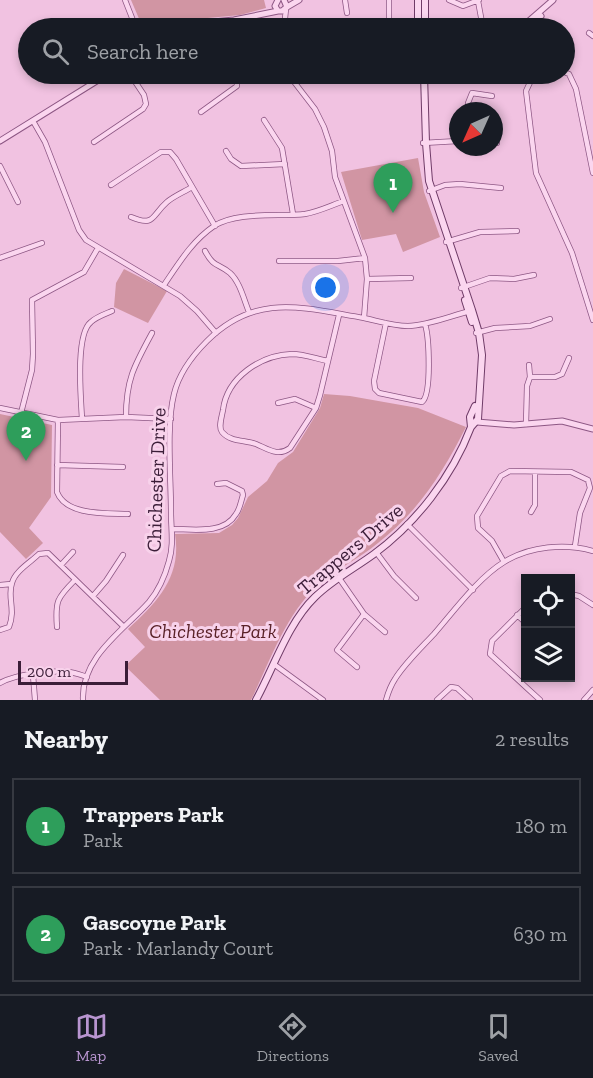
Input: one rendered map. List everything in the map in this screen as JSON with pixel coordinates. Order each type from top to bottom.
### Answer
[{"type":"main road","points":[[418,0],[418,18]]},
{"type":"main road","points":[[425,0],[425,18]]},
{"type":"main road","name":"Trappers Drive","points":[[256,700],[298,615],[316,596],[376,552],[407,524],[435,492],[475,420],[480,369],[478,333],[424,171],[423,84]]},
{"type":"street","points":[[125,0],[132,18]]},
{"type":"street","points":[[284,0],[285,18]]},
{"type":"street","points":[[243,18],[283,9],[299,0]]},
{"type":"street","points":[[345,0],[347,13]]},
{"type":"street","points":[[389,0],[389,18]]},
{"type":"street","points":[[449,0],[463,6],[478,0],[481,18]]},
{"type":"street","points":[[538,18],[555,0]]},
{"type":"street","points":[[248,17],[277,1],[283,9]]},
{"type":"street","points":[[0,141],[92,84]]},
{"type":"street","points":[[94,142],[144,110],[146,104],[144,95],[137,84]]},
{"type":"street","points":[[201,112],[232,91],[237,84]]},
{"type":"street","points":[[296,84],[315,109],[324,127],[332,151],[335,177],[365,258],[367,279],[364,318]]},
{"type":"street","points":[[529,84],[526,91],[536,173],[572,253],[593,320]]},
{"type":"street","points":[[574,84],[593,172]]},
{"type":"street","points":[[468,102],[472,93],[492,96]]},
{"type":"street","points":[[33,120],[45,142],[79,230],[86,240],[164,285],[197,311],[216,333]]},
{"type":"street","points":[[264,120],[282,148],[293,214]]},
{"type":"street","points":[[424,143],[449,142]]},
{"type":"street","points":[[111,185],[166,151],[176,159],[215,225]]},
{"type":"street","points":[[226,151],[231,159],[241,166],[285,164]]},
{"type":"street","points":[[0,166],[18,202]]},
{"type":"street","points":[[430,191],[445,185],[460,184],[501,188]]},
{"type":"street","points":[[131,218],[143,222],[148,221],[167,202],[192,187]]},
{"type":"street","points":[[164,285],[191,246],[223,221],[307,213],[344,201]]},
{"type":"street","points":[[448,242],[480,232],[517,231]]},
{"type":"street","points":[[0,258],[42,243]]},
{"type":"street","points":[[21,413],[33,362],[32,300],[84,272],[98,248]]},
{"type":"street","points":[[205,252],[211,263],[230,273],[236,281],[249,312]]},
{"type":"street","points":[[279,261],[338,261],[365,258]]},
{"type":"street","points":[[463,288],[490,278],[514,279],[534,275]]},
{"type":"street","points":[[367,279],[411,278]]},
{"type":"street","name":"Chichester Drive","points":[[83,700],[89,670],[102,651],[151,600],[164,578],[172,551],[171,419],[174,394],[184,369],[193,355],[216,333],[249,312],[276,307],[302,308],[407,326],[425,324],[470,310]]},
{"type":"street","points":[[82,419],[81,369],[84,332],[89,322],[112,311]]},
{"type":"street","points":[[328,361],[294,354],[274,356],[260,362],[243,373],[230,388],[223,404],[220,428],[230,438],[252,442],[277,453],[290,448],[316,408],[328,361],[339,315]]},
{"type":"street","points":[[478,333],[495,328],[530,326],[550,320]]},
{"type":"street","points":[[386,323],[375,389],[379,393],[422,402],[427,396],[429,345],[425,324]]},
{"type":"street","points":[[126,417],[128,382],[152,333]]},
{"type":"street","points":[[530,377],[555,377],[562,374],[569,358]]},
{"type":"street","points":[[526,424],[529,365]]},
{"type":"street","points":[[278,403],[295,399],[316,408]]},
{"type":"street","points":[[0,408],[58,420],[126,417],[171,419]]},
{"type":"street","points":[[58,420],[57,492],[61,500],[85,511],[128,514]]},
{"type":"street","points":[[475,420],[514,425],[562,421],[593,429]]},
{"type":"street","points":[[57,465],[123,467]]},
{"type":"street","points":[[504,562],[492,541],[478,528],[477,516],[501,476],[510,471],[571,472],[588,480],[590,488],[580,513],[575,546]]},
{"type":"street","points":[[531,512],[535,505],[535,472]]},
{"type":"street","points":[[172,529],[217,528],[229,522],[236,515],[243,495],[242,491],[226,483],[217,484]]},
{"type":"street","points":[[407,524],[473,590]]},
{"type":"street","points":[[386,700],[395,679],[473,590],[504,562],[548,547],[575,546],[593,550]]},
{"type":"street","points":[[61,566],[73,552]]},
{"type":"street","points":[[376,552],[394,576],[416,598]]},
{"type":"street","points":[[0,630],[9,627],[13,616],[11,584],[16,575],[41,553],[48,553],[124,627]]},
{"type":"street","points":[[93,596],[123,555]]},
{"type":"street","points":[[339,578],[364,614],[385,632]]},
{"type":"street","points":[[57,627],[58,599],[75,580]]},
{"type":"street","points":[[0,585],[11,584]]},
{"type":"street","points":[[575,595],[593,605]]},
{"type":"street","points":[[521,611],[492,641],[490,654],[540,700]]},
{"type":"street","points":[[357,667],[337,650],[364,614]]},
{"type":"street","points":[[516,615],[521,619]]},
{"type":"street","points":[[274,665],[322,700]]},
{"type":"street","points":[[0,683],[10,678],[69,672],[87,677]]},
{"type":"street","points":[[33,675],[35,700]]},
{"type":"street","points":[[437,700],[452,687],[457,688],[470,700]]},
{"type":"street","points":[[584,700],[593,690]]},
{"type":"green space","points":[[131,0],[264,0],[266,8],[240,15],[208,18],[139,18]]},
{"type":"green space","points":[[418,158],[424,192],[440,237],[403,252],[396,234],[362,240],[341,172]]},
{"type":"green space","points":[[124,269],[167,291],[148,323],[114,307],[116,283]]},
{"type":"green space","name":"Chichester Park","points":[[324,394],[350,396],[418,408],[466,427],[439,475],[406,518],[378,543],[325,579],[306,597],[287,625],[251,700],[160,700],[125,666],[145,647],[128,629],[149,609],[171,576],[175,563],[175,534],[219,533],[232,525],[248,497],[267,481],[278,463],[293,452],[320,408]]},
{"type":"green space","points":[[0,414],[52,425],[51,497],[29,528],[43,543],[26,559],[0,532]]},
{"type":"place","name":"Trappers Park","points":[[393,213]]},
{"type":"place","name":"Gascoyne Park","points":[[26,461]]}]
